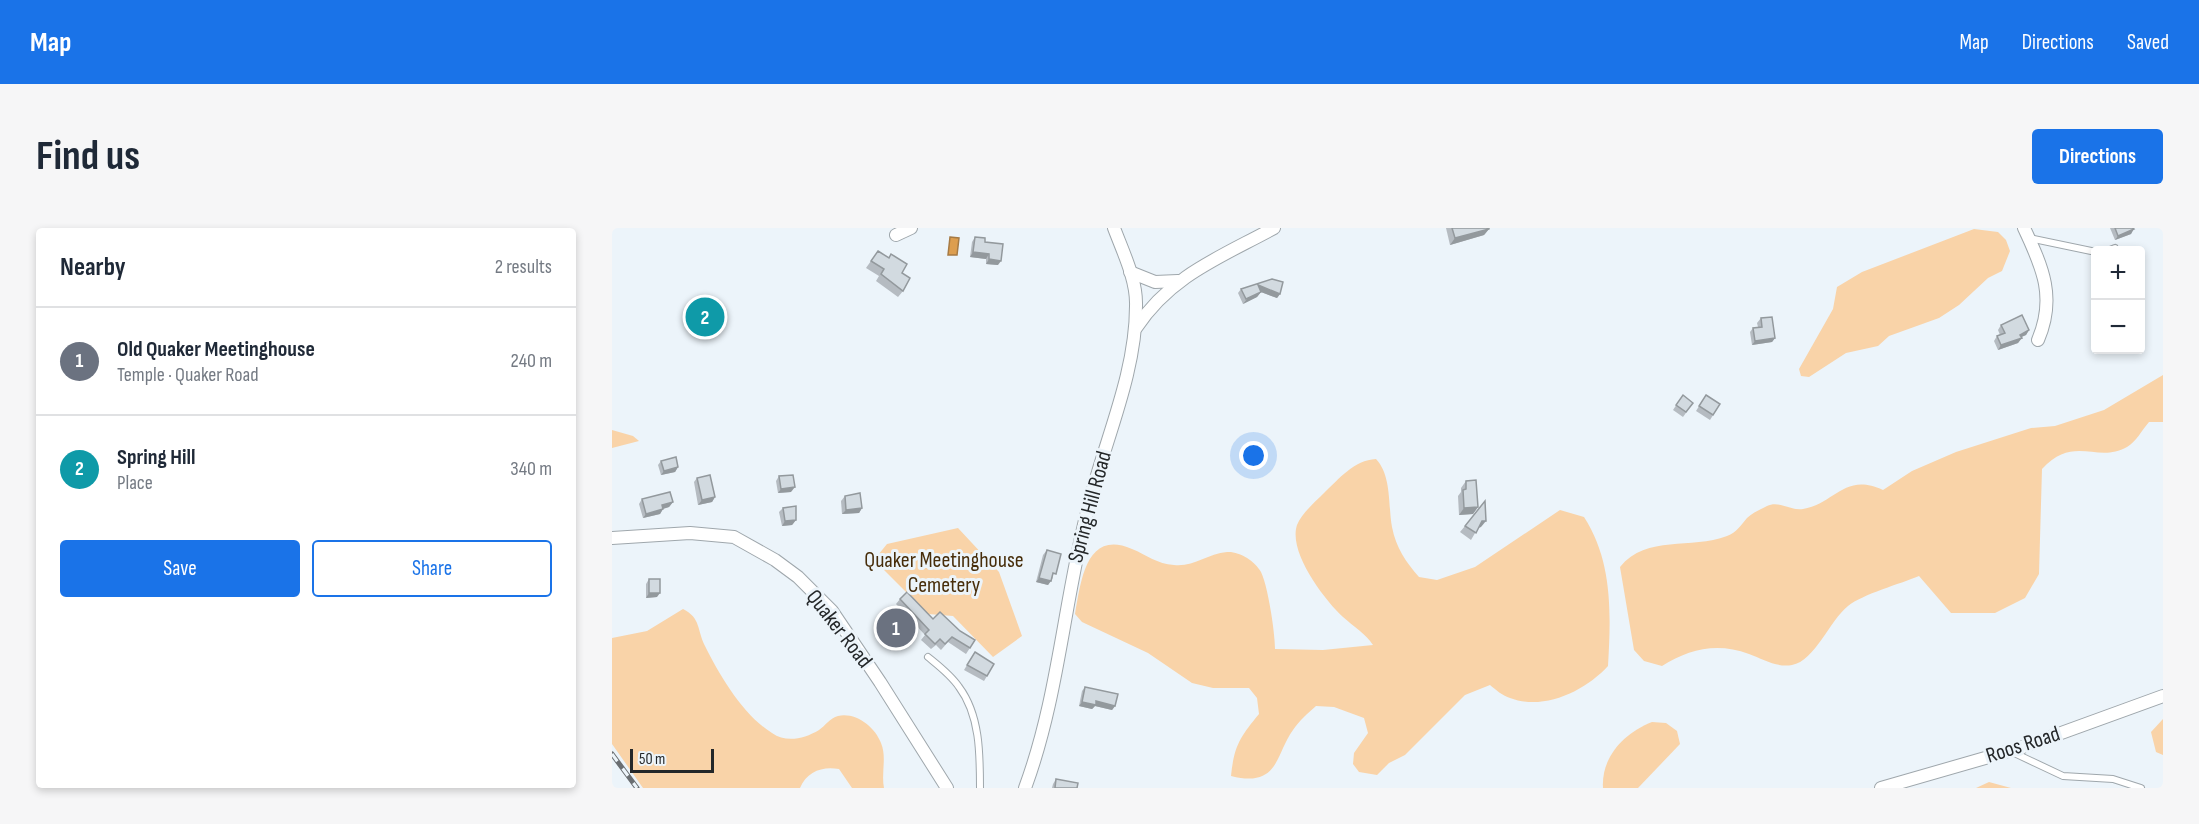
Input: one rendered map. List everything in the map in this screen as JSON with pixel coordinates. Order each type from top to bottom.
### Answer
[{"type":"street","points":[[896,235],[911,228]]},
{"type":"street","name":"Spring Hill Road","points":[[1025,788],[1050,708],[1071,580],[1089,504],[1116,412],[1135,329],[1137,303],[1130,272],[1114,228]]},
{"type":"street","points":[[1135,329],[1151,307],[1178,281],[1192,271],[1274,228]]},
{"type":"street","points":[[2026,233],[2048,289],[2048,309],[2038,340]]},
{"type":"street","points":[[1130,272],[1155,282],[1178,281]]},
{"type":"street","name":"Quaker Road","points":[[612,538],[690,533],[734,537],[775,560],[798,577],[832,611],[947,788]]},
{"type":"street","name":"Roos Road","points":[[1881,788],[2010,751],[2163,696]]},
{"type":"lane","points":[[2026,233],[2091,251]]},
{"type":"lane","points":[[928,657],[959,686],[967,701],[978,740],[980,788]]},
{"type":"lane","points":[[2010,751],[2063,776],[2113,779],[2141,788]]},
{"type":"green space","points":[[1974,229],[1998,232],[2006,240],[2010,251],[2002,271],[1988,278],[1959,305],[1939,318],[1889,336],[1878,346],[1846,353],[1809,377],[1801,376],[1799,369],[1833,309],[1837,287],[1862,272]]},
{"type":"green space","points":[[2163,375],[2163,422],[2149,422],[2127,447],[2106,453],[2075,451],[2065,453],[2042,469],[2039,574],[2025,598],[1995,613],[1951,613],[1919,576],[1872,593],[1848,606],[1808,656],[1800,662],[1786,666],[1737,650],[1715,648],[1682,655],[1662,666],[1644,661],[1634,650],[1620,567],[1643,550],[1656,546],[1699,542],[1727,536],[1736,531],[1751,514],[1772,504],[1803,509],[1814,506],[1849,487],[1870,485],[1883,490],[1912,471],[1956,452],[2031,428],[2055,426],[2104,410]]},
{"type":"green space","points":[[612,430],[633,436],[639,441],[612,448]]},
{"type":"green space","points":[[1376,459],[1387,482],[1396,542],[1419,577],[1437,580],[1475,567],[1560,510],[1584,517],[1593,534],[1605,570],[1610,627],[1608,666],[1576,691],[1550,700],[1536,702],[1510,698],[1490,685],[1465,695],[1405,755],[1389,763],[1377,775],[1359,772],[1353,764],[1354,753],[1368,733],[1364,718],[1334,707],[1316,706],[1295,727],[1278,759],[1267,773],[1247,778],[1231,776],[1239,742],[1259,714],[1257,698],[1249,688],[1213,688],[1192,683],[1148,653],[1082,622],[1075,614],[1088,562],[1095,552],[1105,546],[1117,545],[1132,549],[1162,563],[1174,565],[1188,564],[1220,553],[1237,553],[1251,561],[1261,572],[1271,610],[1275,649],[1323,650],[1373,645],[1335,609],[1318,587],[1303,561],[1296,536],[1297,525],[1302,516],[1335,482],[1347,471],[1361,463]]},
{"type":"green space","name":"Quaker Meetinghouse Cemetery","points":[[958,528],[999,572],[1022,636],[993,657],[953,616],[928,614],[874,560],[887,544]]},
{"type":"green space","points":[[683,609],[696,620],[705,646],[733,694],[751,716],[772,733],[783,738],[801,738],[819,730],[835,717],[845,715],[870,726],[883,748],[884,788],[852,788],[839,769],[833,768],[821,769],[811,774],[800,788],[643,788],[612,744],[612,638],[647,631]]},
{"type":"green space","points":[[2163,719],[2163,755],[2156,752],[2151,732]]},
{"type":"green space","points":[[1652,722],[1666,723],[1677,731],[1680,744],[1638,788],[1603,788],[1603,777],[1610,756],[1632,733]]},
{"type":"green space","points":[[1989,782],[2011,788],[1976,788]]},
{"type":"shaded area","points":[[950,237],[959,238],[957,255],[948,255]]},
{"type":"building","points":[[1452,228],[1489,228],[1489,229],[1455,238]]},
{"type":"building","points":[[2115,228],[2133,228],[2134,229],[2118,236]]},
{"type":"building","points":[[975,237],[985,238],[985,242],[1003,244],[1001,261],[989,259],[989,254],[973,252]]},
{"type":"building","points":[[878,251],[889,258],[891,254],[907,264],[902,273],[910,278],[903,291],[881,274],[884,269],[871,261]]},
{"type":"building","points":[[1272,279],[1283,282],[1280,294],[1258,285],[1261,292],[1246,299],[1241,289]]},
{"type":"building","points":[[2022,315],[2029,330],[2020,335],[2022,338],[2001,345],[1997,336],[2005,333],[2001,325]]},
{"type":"building","points":[[1772,317],[1775,338],[1755,341],[1753,328],[1762,327],[1761,318]]},
{"type":"building","points":[[1683,395],[1693,403],[1686,412],[1676,405]]},
{"type":"building","points":[[1706,395],[1720,404],[1713,415],[1699,406]]},
{"type":"building","points":[[676,457],[678,467],[664,471],[661,461]]},
{"type":"building","points":[[710,475],[715,497],[702,500],[697,478]]},
{"type":"building","points":[[793,475],[795,487],[781,489],[779,476]]},
{"type":"building","points":[[1476,480],[1478,507],[1464,508],[1463,490],[1466,489],[1466,481]]},
{"type":"building","points":[[670,492],[673,502],[662,505],[663,509],[646,514],[642,499]]},
{"type":"building","points":[[860,493],[862,508],[846,510],[845,496]]},
{"type":"building","points":[[1485,501],[1486,521],[1482,521],[1476,533],[1465,526]]},
{"type":"building","points":[[796,506],[796,520],[785,521],[783,508]]},
{"type":"building","points":[[1047,550],[1061,554],[1056,574],[1053,573],[1051,581],[1039,578]]},
{"type":"building","points":[[649,579],[660,579],[660,593],[649,593]]},
{"type":"building","points":[[907,592],[933,619],[940,612],[960,631],[975,640],[970,648],[952,637],[945,644],[940,639],[935,644],[925,634],[929,630],[900,599]]},
{"type":"building","points":[[975,652],[994,664],[987,676],[967,665]]},
{"type":"building","points":[[1085,687],[1118,694],[1115,706],[1096,701],[1096,705],[1082,702]]},
{"type":"building","points":[[1056,779],[1078,783],[1077,788],[1055,788]]},
{"type":"railway","points":[[612,754],[637,788]]},
{"type":"place","name":"Spring Hill","points":[[705,317]]},
{"type":"place","name":"Old Quaker Meetinghouse","points":[[896,628]]}]
